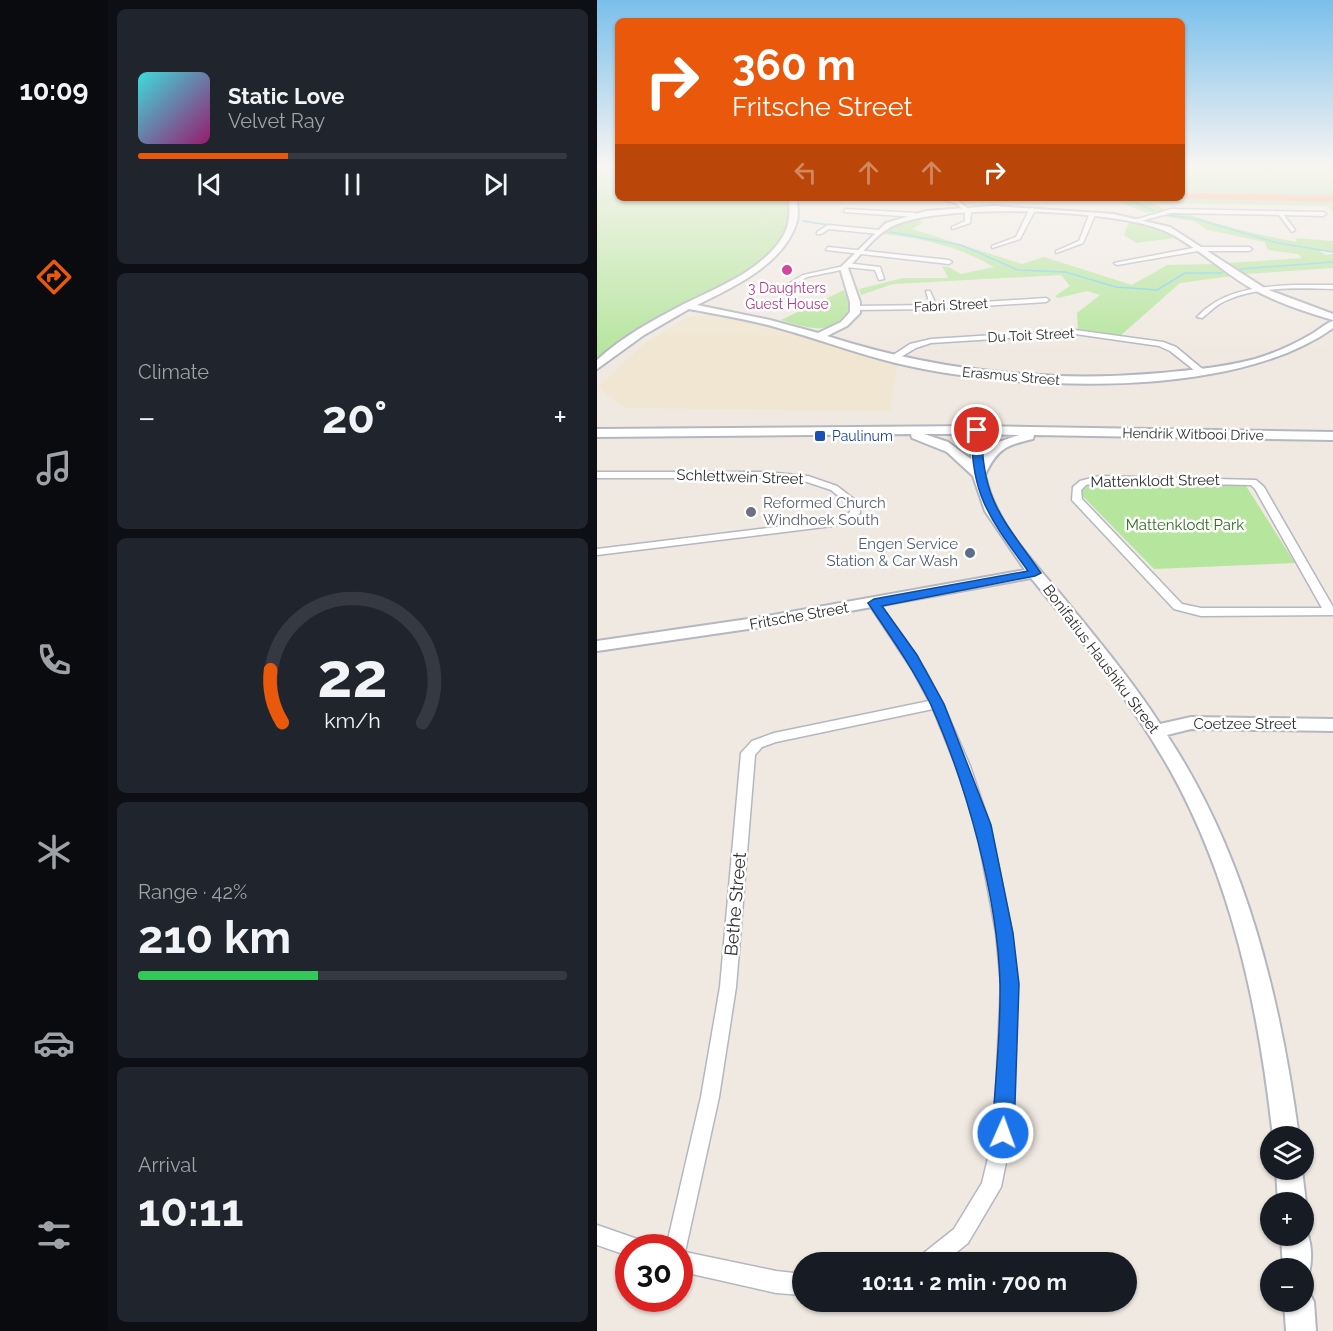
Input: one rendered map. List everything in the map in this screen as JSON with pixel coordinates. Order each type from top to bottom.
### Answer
[{"type":"street","points":[[597,366],[629,339],[752,271],[777,248],[791,228]]},
{"type":"street","points":[[819,233],[826,228]]},
{"type":"street","points":[[839,228],[879,232]]},
{"type":"street","points":[[820,336],[844,324],[856,308],[847,284],[845,267],[885,228]]},
{"type":"street","points":[[995,247],[1018,238],[1023,228]]},
{"type":"street","points":[[1058,252],[1081,242],[1087,228]]},
{"type":"street","points":[[1167,228],[1263,291],[1333,317]]},
{"type":"street","points":[[828,249],[949,262]]},
{"type":"street","points":[[1117,263],[1198,249],[1249,249]]},
{"type":"street","points":[[778,292],[813,273],[845,267],[878,268],[881,279]]},
{"type":"street","points":[[1200,317],[1224,299],[1263,291],[1333,287]]},
{"type":"street","points":[[928,292],[934,307]]},
{"type":"street","points":[[711,294],[706,303],[716,311]]},
{"type":"street","name":"Fabri Street","points":[[856,308],[934,307],[991,300],[1046,300]]},
{"type":"street","name":"Erasmus Street","points":[[686,306],[820,336],[891,359],[984,375],[1068,381],[1127,379],[1202,372],[1276,358],[1301,346],[1333,324]]},
{"type":"street","points":[[667,317],[716,311]]},
{"type":"street","name":"Du Toit Street","points":[[891,359],[913,346],[931,341],[1075,332],[1160,344],[1173,350],[1202,372]]},
{"type":"street","name":"Hendrik Witbooi Drive","points":[[599,430],[1333,436]]},
{"type":"street","name":"Hendrik Witbooi Drive","points":[[849,432],[911,434],[977,432],[1036,435],[1053,433]]},
{"type":"street","name":"Bonifatius Haushiku Street","points":[[977,432],[979,476],[990,509],[1035,573],[1143,710],[1174,760],[1213,839],[1252,950],[1270,1026],[1284,1126]]},
{"type":"street","points":[[911,434],[950,447],[968,462],[979,476]]},
{"type":"street","points":[[979,476],[983,461],[989,451],[1005,442],[1036,435]]},
{"type":"street","name":"Schlettwein Street","points":[[597,475],[765,475],[808,479],[834,488],[856,505],[855,513],[847,519],[833,523],[597,552]]},
{"type":"street","name":"Mattenklodt Street","points":[[1099,479],[1253,482],[1259,487],[1331,611],[1201,612],[1178,607],[1077,500],[1076,489],[1083,483],[1099,479]]},
{"type":"street","name":"Fritsche Street","points":[[597,646],[874,603],[1035,573]]},
{"type":"street","points":[[874,603],[909,654],[937,704],[983,825],[1004,933],[1009,984],[1003,1133],[991,1187],[961,1236],[941,1252]]},
{"type":"street","name":"Bethe Street","points":[[679,1234],[710,1097],[727,987],[748,753],[757,744],[774,738],[937,704]]},
{"type":"street","points":[[1143,710],[1168,721],[1191,723]]},
{"type":"street","points":[[1174,760],[1177,734],[1191,723]]},
{"type":"street","name":"Coetzee Street","points":[[1157,731],[1191,723],[1333,724]]},
{"type":"street","points":[[597,1235],[615,1241]]},
{"type":"street","points":[[693,1264],[792,1284]]},
{"type":"street","points":[[1300,1312],[1301,1331]]},
{"type":"shaded area","points":[[706,314],[785,330],[897,364],[890,411],[624,408],[598,387],[645,343],[687,317]]},
{"type":"green space","points":[[597,228],[788,228],[787,237],[752,271],[667,317],[597,366]]},
{"type":"green space","points":[[889,228],[914,228],[912,229],[1022,264],[1044,257],[1132,285],[1167,265],[1215,264],[1232,276],[1180,283],[1120,336],[1078,329],[1077,313],[1100,295],[1087,291],[1058,298],[1055,296],[1070,286],[1061,275],[893,284],[861,295],[859,289],[903,278],[948,278],[942,266],[961,274],[994,267],[940,244],[883,234]]},
{"type":"green space","points":[[1126,228],[1158,228],[1175,238],[1136,243],[1124,235]]},
{"type":"green space","points":[[1205,228],[1236,228],[1297,242],[1295,238],[1333,241],[1333,251],[1320,251],[1325,255],[1333,254],[1333,268],[1245,274],[1229,263],[1302,258],[1298,254],[1268,250],[1265,242]]},
{"type":"green space","points":[[844,290],[850,307],[844,317],[828,327],[810,328],[781,320]]},
{"type":"green space","name":"Mattenklodt Park","points":[[1098,481],[1235,482],[1246,486],[1295,563],[1154,569],[1076,489]]},
{"type":"waterway","points":[[1227,228],[1278,243],[1333,252]]},
{"type":"waterway","points":[[890,232],[961,245],[1018,270],[1065,272],[1116,287],[1157,290],[1185,273],[1222,273]]},
{"type":"waterway","points":[[1240,269],[1333,262]]},
{"type":"place","name":"3 Daughters Guest House","points":[[787,270]]},
{"type":"place","name":"Paulinum","points":[[820,436]]},
{"type":"place","name":"Reformed Church Windhoek South","points":[[751,512]]},
{"type":"place","name":"Engen Service Station & Car Wash","points":[[970,553]]},
{"type":"route","points":[[977,430],[977,462],[985,497],[990,509],[1035,573],[874,603],[912,658],[937,704],[963,766],[983,825],[1004,933],[1009,984],[1003,1133]]}]
